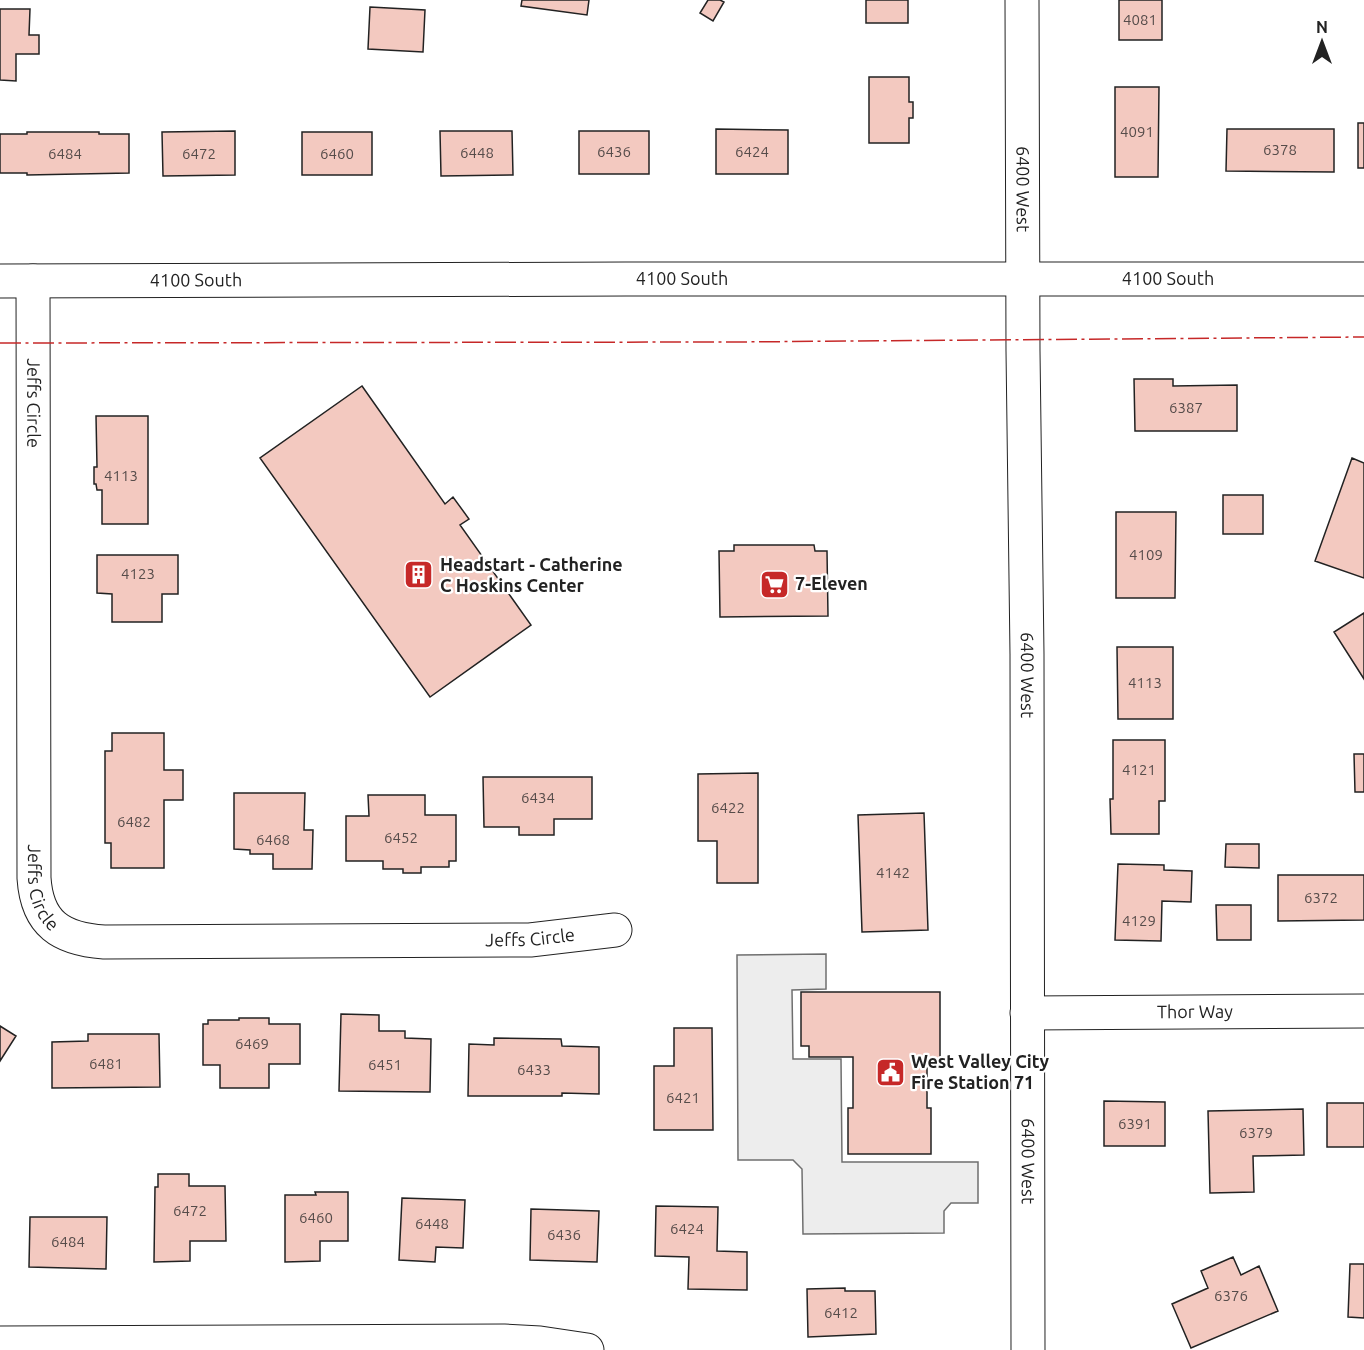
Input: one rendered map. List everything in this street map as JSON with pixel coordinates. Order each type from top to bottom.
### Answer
[{"type":"street","name":"6400 West","points":[[1022,0],[1027,654],[1028,1350]]},
{"type":"street","name":"4100 South","points":[[0,281],[1364,279]]},
{"type":"street","name":"Jeffs Circle","points":[[33,281],[34,878],[38,900],[49,921],[60,931],[73,937],[104,942],[530,940],[615,930]]},
{"type":"street","name":"Thor Way","points":[[1027,1013],[1364,1011]]},
{"type":"street","points":[[0,1343],[504,1341],[540,1343],[582,1350]]},
{"type":"shaded area","points":[[826,954],[826,989],[792,990],[793,1059],[841,1059],[842,1162],[978,1162],[978,1203],[951,1203],[944,1211],[944,1233],[803,1234],[802,1169],[793,1160],[738,1160],[737,955]]},
{"type":"building","points":[[522,0],[589,0],[587,15],[521,6]]},
{"type":"building","points":[[708,0],[724,2],[713,21],[700,13]]},
{"type":"building","points":[[866,0],[908,0],[908,23],[866,23]]},
{"type":"building","points":[[1119,0],[1162,0],[1162,40],[1119,40]]},
{"type":"building","points":[[370,7],[425,10],[423,52],[368,49]]},
{"type":"building","points":[[0,9],[30,9],[29,35],[39,35],[39,54],[16,54],[16,81],[0,80]]},
{"type":"building","points":[[869,77],[909,77],[909,102],[913,102],[913,118],[909,118],[909,143],[869,143]]},
{"type":"building","points":[[1115,87],[1159,87],[1158,177],[1115,177]]},
{"type":"building","points":[[1358,123],[1364,123],[1364,168],[1358,168]]},
{"type":"building","points":[[716,129],[788,130],[788,174],[716,174]]},
{"type":"building","points":[[1227,129],[1334,129],[1334,172],[1226,171]]},
{"type":"building","points":[[235,131],[235,175],[163,176],[162,132]]},
{"type":"building","points":[[440,131],[512,131],[513,175],[441,176]]},
{"type":"building","points":[[579,131],[649,131],[649,174],[579,174]]},
{"type":"building","points":[[27,132],[129,134],[129,173],[27,175],[27,173],[0,173],[0,134],[27,134]]},
{"type":"building","points":[[302,132],[372,132],[372,175],[302,175]]},
{"type":"building","points":[[1134,379],[1173,379],[1173,386],[1237,385],[1237,431],[1135,431]]},
{"type":"building","name":"Headstart - Catherine C Hoskins Center","points":[[362,386],[445,504],[453,497],[469,519],[460,525],[531,625],[430,697],[260,458]]},
{"type":"building","points":[[96,416],[148,416],[148,524],[102,524],[102,490],[97,490],[94,484],[94,467],[97,467]]},
{"type":"building","points":[[1352,458],[1364,463],[1364,578],[1315,561]]},
{"type":"building","points":[[1223,495],[1263,495],[1263,534],[1223,534]]},
{"type":"building","points":[[1116,512],[1176,512],[1175,598],[1116,598]]},
{"type":"building","name":"7-Eleven","points":[[734,545],[814,545],[815,551],[827,551],[828,616],[720,617],[719,551],[734,551]]},
{"type":"building","points":[[97,555],[178,555],[178,594],[162,594],[162,622],[112,622],[112,594],[97,593]]},
{"type":"building","points":[[1364,613],[1364,679],[1334,632]]},
{"type":"building","points":[[1117,647],[1173,647],[1173,719],[1118,719]]},
{"type":"building","points":[[112,733],[164,733],[164,770],[183,770],[183,800],[164,800],[164,868],[111,868],[111,843],[105,843],[105,751],[112,751]]},
{"type":"building","points":[[1113,740],[1165,740],[1165,801],[1159,801],[1159,834],[1111,834]]},
{"type":"building","points":[[1354,754],[1364,754],[1364,792],[1355,792]]},
{"type":"building","points":[[758,773],[758,883],[717,883],[717,841],[698,841],[698,774]]},
{"type":"building","points":[[483,777],[592,777],[592,819],[554,819],[554,835],[519,835],[519,827],[484,827]]},
{"type":"building","points":[[234,793],[305,793],[304,830],[313,830],[312,869],[273,869],[273,854],[250,854],[250,850],[234,849]]},
{"type":"building","points":[[368,795],[425,795],[425,815],[456,815],[456,861],[449,861],[449,867],[421,867],[421,873],[403,873],[403,869],[383,869],[383,861],[346,861],[346,816],[369,816]]},
{"type":"building","points":[[924,813],[928,930],[862,932],[858,815]]},
{"type":"building","points":[[1226,844],[1259,844],[1259,868],[1225,867]]},
{"type":"building","points":[[1118,864],[1164,865],[1164,870],[1192,871],[1191,902],[1162,901],[1161,941],[1115,940]]},
{"type":"building","points":[[1278,875],[1364,875],[1364,920],[1278,921]]},
{"type":"building","points":[[1216,905],[1251,905],[1251,940],[1217,940]]},
{"type":"building","name":"West Valley City Fire Station 71","points":[[801,992],[940,992],[940,1059],[927,1059],[927,1108],[931,1108],[931,1154],[848,1154],[848,1108],[853,1108],[853,1057],[809,1057],[809,1046],[801,1046]]},
{"type":"building","points":[[341,1014],[379,1015],[379,1031],[405,1031],[405,1038],[431,1039],[430,1092],[339,1091]]},
{"type":"building","points":[[239,1018],[269,1018],[269,1024],[300,1024],[300,1064],[269,1064],[269,1088],[220,1088],[220,1065],[203,1065],[203,1024],[208,1024],[208,1020],[239,1020]]},
{"type":"building","points":[[0,1026],[16,1036],[0,1061]]},
{"type":"building","points":[[674,1028],[712,1028],[713,1130],[654,1130],[654,1066],[674,1066]]},
{"type":"building","points":[[88,1034],[159,1034],[160,1087],[52,1088],[52,1042],[88,1041]]},
{"type":"building","points":[[494,1038],[561,1039],[562,1046],[599,1047],[599,1094],[468,1096],[469,1044],[494,1045]]},
{"type":"building","points":[[1104,1101],[1165,1102],[1165,1146],[1104,1146]]},
{"type":"building","points":[[1327,1103],[1364,1103],[1364,1147],[1327,1147]]},
{"type":"building","points":[[1303,1109],[1304,1155],[1253,1156],[1254,1192],[1210,1193],[1208,1111]]},
{"type":"building","points":[[158,1174],[189,1174],[189,1186],[225,1186],[226,1241],[190,1241],[190,1261],[154,1262],[155,1187],[158,1187]]},
{"type":"building","points":[[315,1192],[348,1192],[348,1241],[320,1241],[320,1261],[285,1262],[285,1195],[316,1195]]},
{"type":"building","points":[[402,1198],[465,1200],[463,1248],[436,1247],[435,1262],[399,1260]]},
{"type":"building","points":[[656,1206],[718,1207],[717,1251],[747,1252],[747,1290],[688,1289],[689,1257],[655,1256]]},
{"type":"building","points":[[531,1209],[599,1211],[597,1262],[530,1260]]},
{"type":"building","points":[[30,1217],[107,1217],[106,1269],[29,1267]]},
{"type":"building","points":[[1233,1257],[1241,1275],[1259,1266],[1278,1311],[1191,1348],[1172,1304],[1208,1288],[1201,1271]]},
{"type":"building","points":[[1350,1264],[1364,1264],[1364,1318],[1348,1317]]},
{"type":"building","points":[[845,1288],[845,1291],[875,1291],[876,1334],[808,1337],[807,1289]]},
{"type":"power","points":[[0,343],[734,342],[1364,337]]},
{"type":"place","name":"Headstart - Catherine C Hoskins Center","points":[[419,575]]},
{"type":"place","name":"7-Eleven","points":[[774,584]]},
{"type":"place","name":"West Valley City Fire Station 71","points":[[890,1072]]}]
